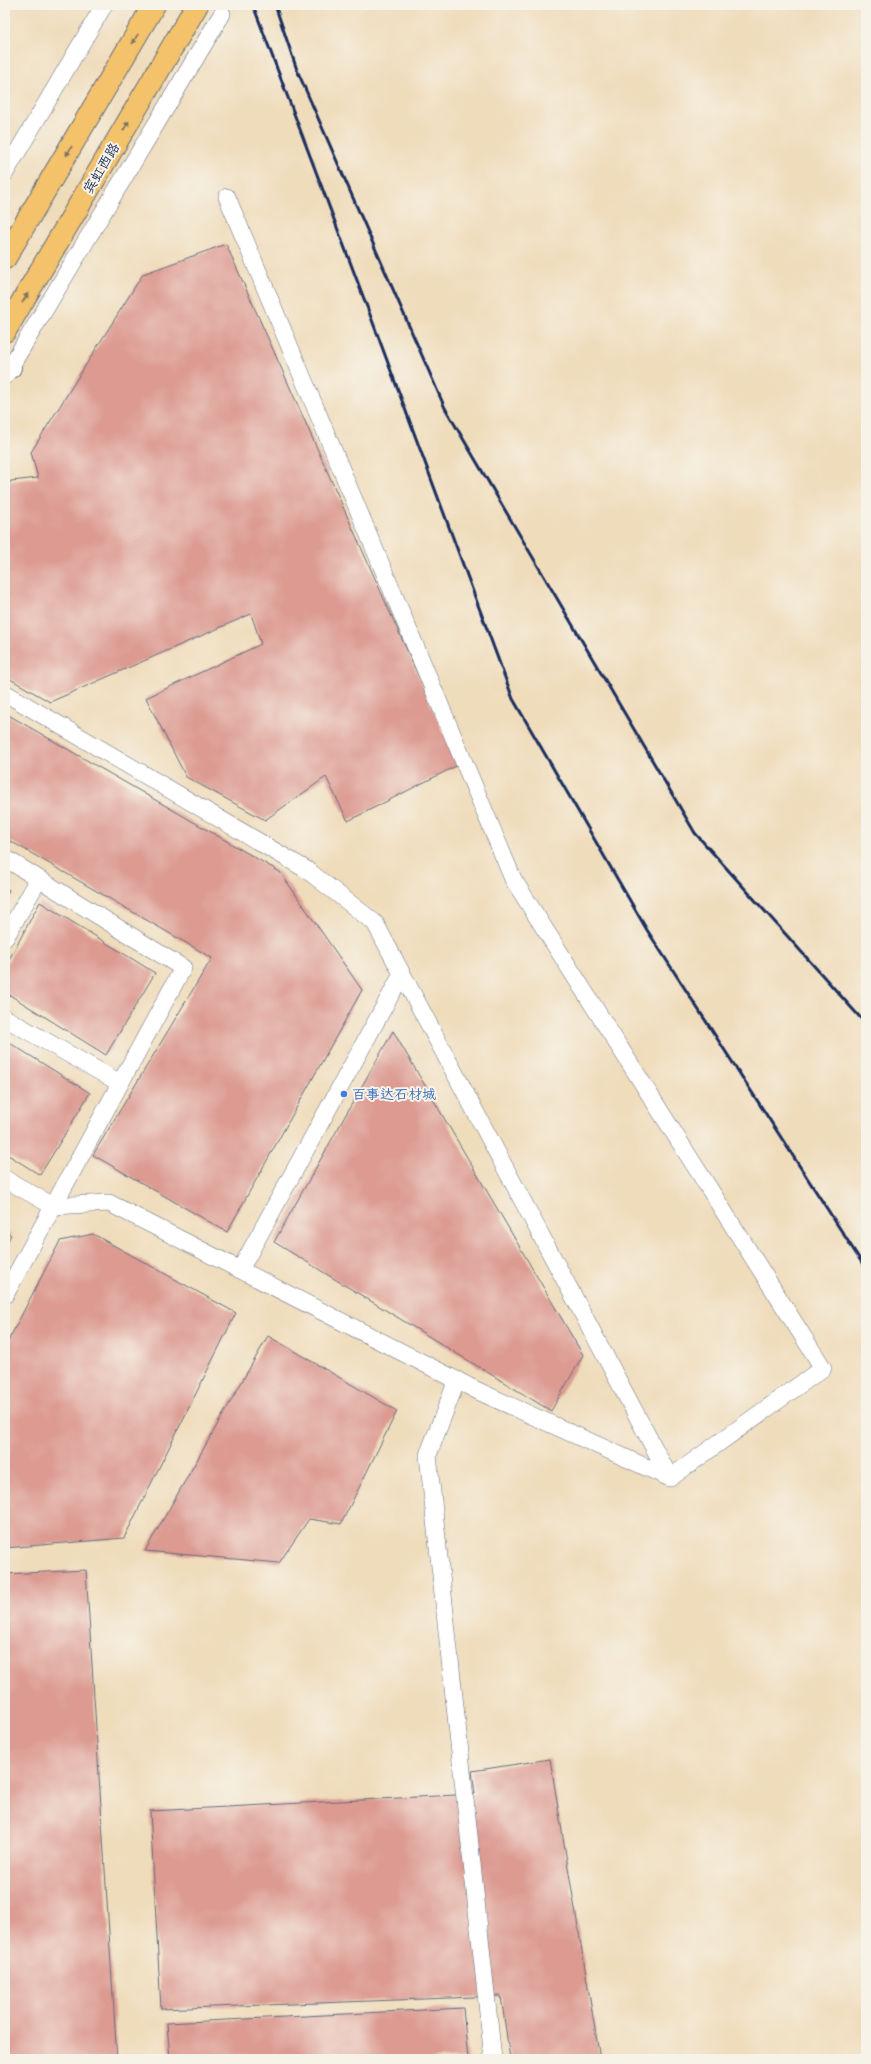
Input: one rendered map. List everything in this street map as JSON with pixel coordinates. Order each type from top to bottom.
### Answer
[{"type":"main road","points":[[5,258],[154,5]]},
{"type":"main road","name":"宾虹西路","points":[[5,331],[197,5]]},
{"type":"lane","points":[[5,173],[104,5]]},
{"type":"lane","points":[[7,369],[222,14]]},
{"type":"lane","points":[[227,197],[513,879],[823,1368],[670,1478]]},
{"type":"lane","points":[[5,693],[307,870],[375,923],[670,1478]]},
{"type":"lane","points":[[5,858],[183,968],[5,1295]]},
{"type":"lane","points":[[5,938],[39,879]]},
{"type":"lane","points":[[240,1270],[402,974]]},
{"type":"lane","points":[[5,1018],[120,1083]]},
{"type":"lane","points":[[5,1179],[53,1206],[109,1203],[457,1380],[670,1478]]},
{"type":"lane","points":[[457,1380],[428,1454],[493,2059]]},
{"type":"building","points":[[226,244],[458,765],[348,821],[326,777],[265,820],[186,777],[146,698],[261,644],[251,614],[50,702],[5,676],[5,491],[11,481],[38,478],[31,452],[143,274]]},
{"type":"building","points":[[5,713],[280,872],[362,990],[227,1232],[93,1155],[212,958],[5,838]]},
{"type":"building","points":[[5,887],[9,890],[5,898]]},
{"type":"building","points":[[40,902],[155,973],[106,1055],[5,992],[5,967]]},
{"type":"building","points":[[393,1031],[583,1355],[551,1411],[274,1242]]},
{"type":"building","points":[[5,1040],[90,1093],[40,1175],[5,1153]]},
{"type":"building","points":[[5,1231],[11,1235],[5,1246]]},
{"type":"building","points":[[93,1234],[236,1313],[124,1538],[5,1548],[5,1347],[60,1241]]},
{"type":"building","points":[[268,1336],[397,1411],[341,1524],[309,1519],[279,1563],[145,1551]]},
{"type":"building","points":[[86,1570],[117,2059],[5,2059],[5,1574]]},
{"type":"building","points":[[550,1759],[600,2059],[510,2059],[501,1996],[161,2009],[150,1811],[475,1794],[472,1771]]},
{"type":"building","points":[[463,2008],[468,2059],[170,2059],[167,2023]]},
{"type":"railway","points":[[253,5],[513,699],[647,930],[866,1269]]},
{"type":"railway","points":[[275,5],[297,70],[445,408],[695,833],[866,1024]]},
{"type":"place","name":"百事达石材城","points":[[344,1094]]}]
